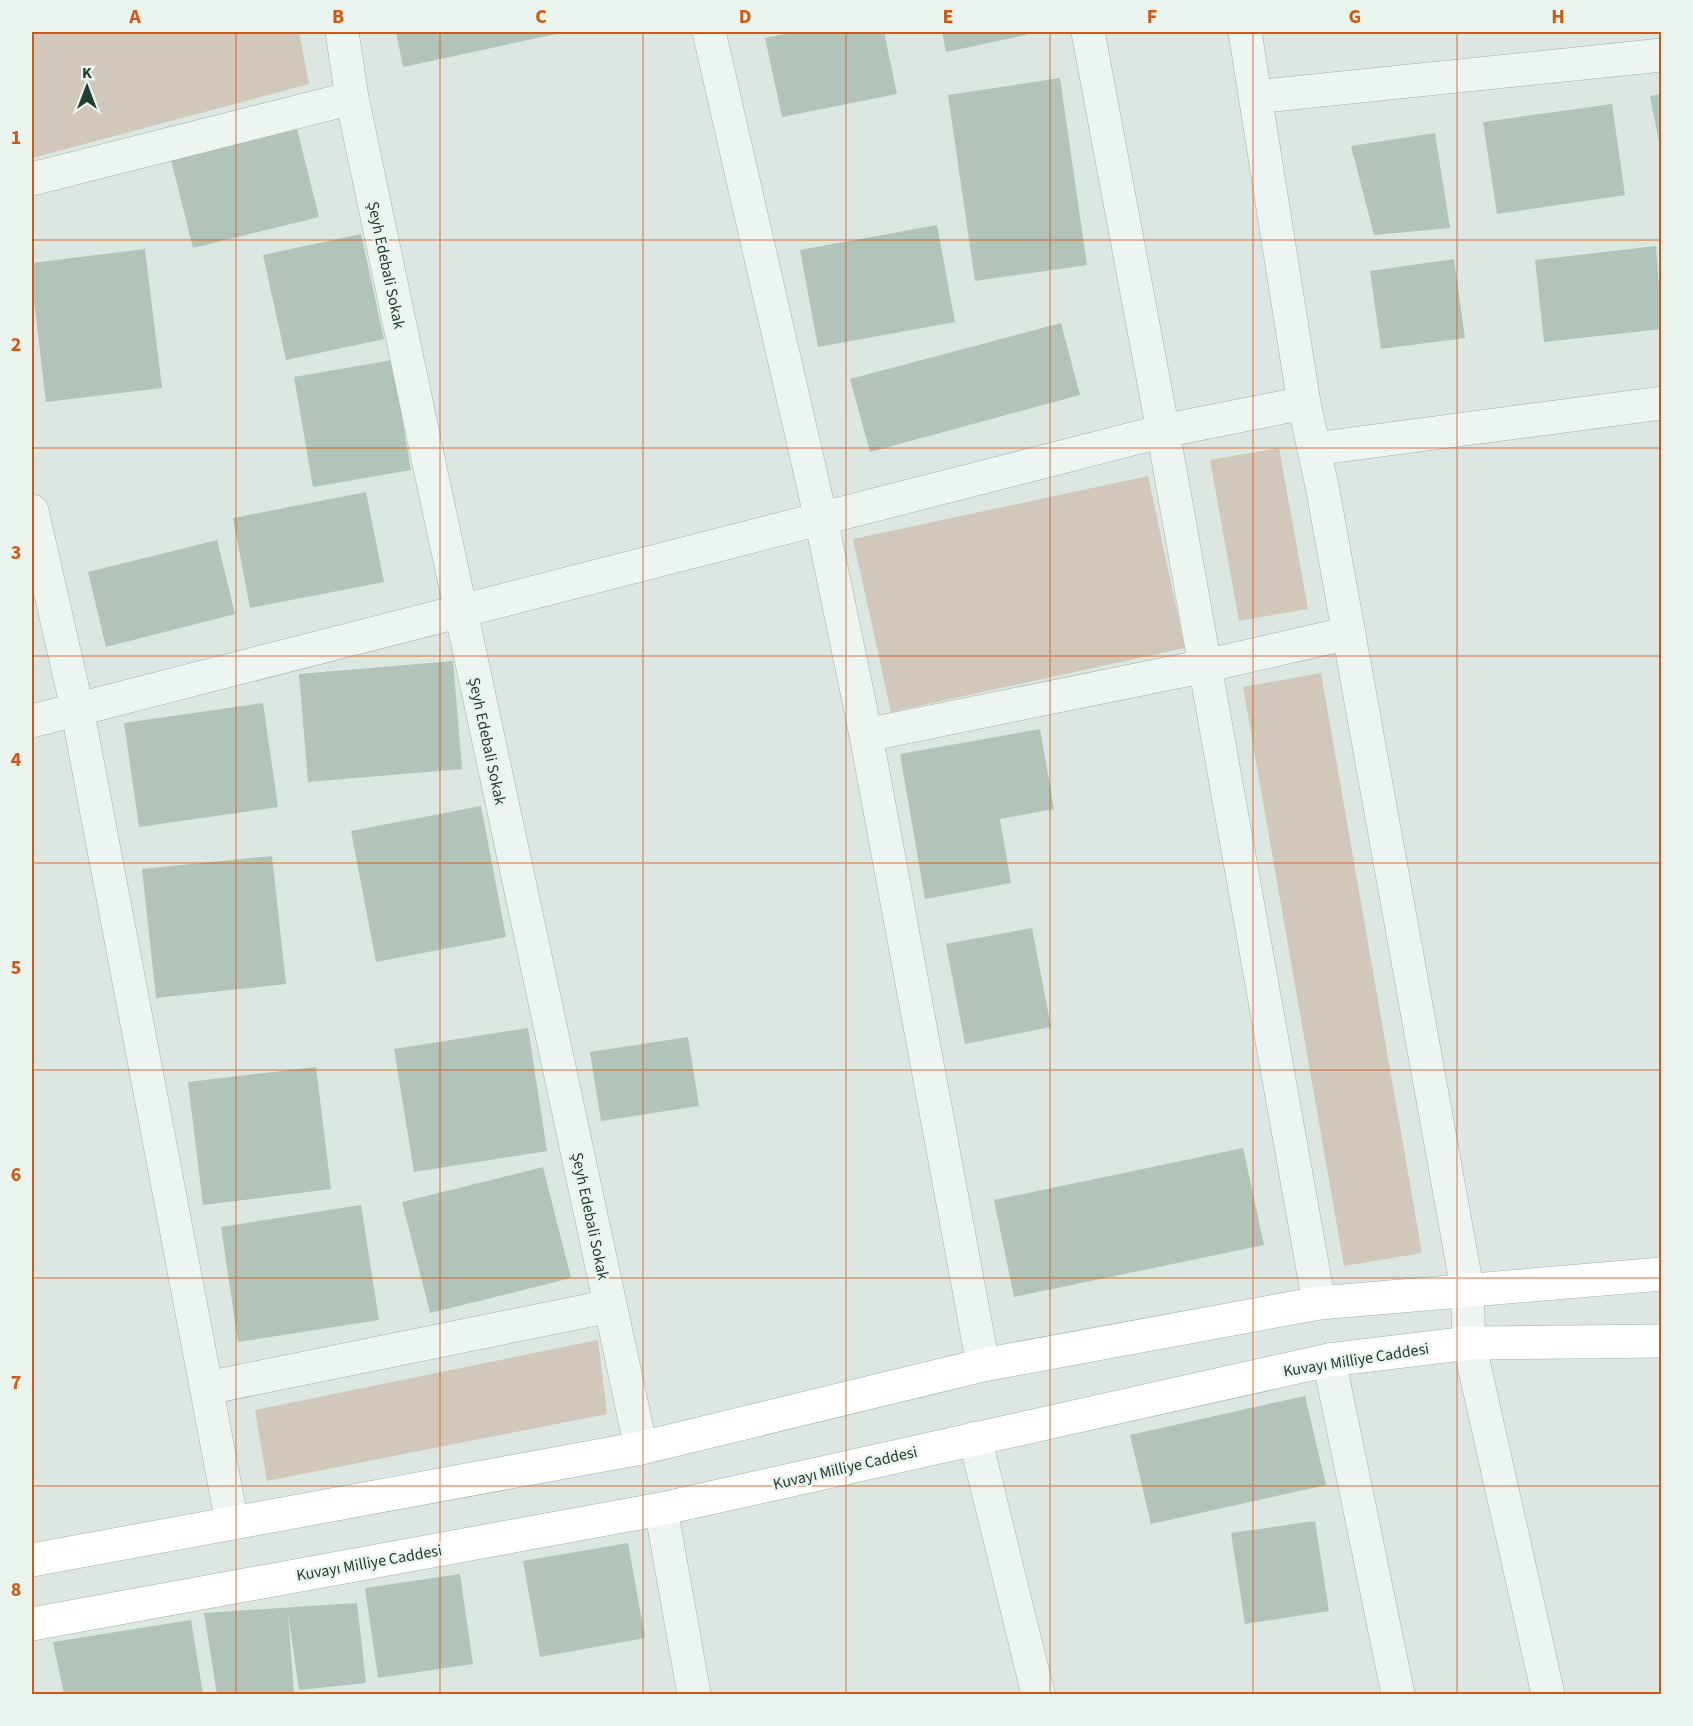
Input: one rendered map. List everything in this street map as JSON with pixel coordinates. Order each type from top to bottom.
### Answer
[{"type":"main road","points":[[32,1560],[641,1448],[982,1365],[1319,1303],[1467,1288],[1662,1274]]},
{"type":"main road","name":"Kuvayı Milliye Caddesi","points":[[32,1624],[661,1509],[1329,1360],[1469,1343],[1662,1341]]},
{"type":"street","name":"Şeyh Edebali Sokak","points":[[342,32],[352,98],[460,611],[641,1448]]},
{"type":"street","points":[[709,32],[821,519],[866,735],[982,1365]]},
{"type":"street","points":[[1088,32],[1163,431],[1319,1303]]},
{"type":"street","points":[[1245,32],[1304,403],[1349,633],[1467,1288],[1469,1343],[1548,1695]]},
{"type":"street","points":[[1255,97],[1662,55]]},
{"type":"street","points":[[32,178],[352,98]]},
{"type":"street","points":[[32,721],[1163,431],[1304,403]]},
{"type":"street","points":[[1314,449],[1662,403]]},
{"type":"street","points":[[32,511],[77,708],[232,1523]]},
{"type":"street","points":[[866,735],[1205,666],[1349,633]]},
{"type":"street","points":[[207,1388],[610,1306]]},
{"type":"street","points":[[1329,1360],[1389,1693]]},
{"type":"street","points":[[975,1438],[1038,1695]]},
{"type":"street","points":[[661,1509],[694,1695]]},
{"type":"shaded area","points":[[32,32],[299,32],[309,84],[32,158]]},
{"type":"shaded area","points":[[1279,448],[1308,609],[1239,621],[1210,460]]},
{"type":"shaded area","points":[[1148,476],[1185,648],[891,712],[853,539]]},
{"type":"shaded area","points":[[1321,673],[1422,1253],[1344,1266],[1243,687]]},
{"type":"shaded area","points":[[598,1340],[607,1414],[267,1481],[255,1410]]},
{"type":"building","points":[[396,32],[556,32],[556,34],[403,67]]},
{"type":"building","points":[[795,32],[884,32],[897,94],[782,117],[765,38]]},
{"type":"building","points":[[942,32],[1026,32],[1026,35],[946,52]]},
{"type":"building","points":[[1060,78],[1087,265],[975,281],[948,95]]},
{"type":"building","points":[[1662,94],[1662,147],[1660,147],[1650,96]]},
{"type":"building","points":[[1612,104],[1625,195],[1497,214],[1483,122]]},
{"type":"building","points":[[297,129],[319,217],[193,248],[171,160]]},
{"type":"building","points":[[1435,133],[1450,228],[1374,235],[1351,146]]},
{"type":"building","points":[[937,225],[955,322],[818,347],[800,250]]},
{"type":"building","points":[[361,234],[384,339],[286,360],[263,255]]},
{"type":"building","points":[[1656,246],[1662,329],[1544,342],[1535,260]]},
{"type":"building","points":[[145,249],[162,388],[46,402],[32,284],[32,263]]},
{"type":"building","points":[[1454,259],[1465,338],[1381,349],[1370,271]]},
{"type":"building","points":[[1061,323],[1080,395],[870,452],[850,379]]},
{"type":"building","points":[[392,360],[411,470],[313,487],[294,377]]},
{"type":"building","points":[[366,492],[384,582],[250,608],[233,518]]},
{"type":"building","points":[[217,540],[235,614],[106,647],[88,572]]},
{"type":"building","points":[[453,661],[462,769],[308,782],[299,674]]},
{"type":"building","points":[[263,703],[278,807],[139,827],[124,723]]},
{"type":"building","points":[[1040,729],[1054,809],[1000,819],[1011,883],[925,899],[900,754]]},
{"type":"building","points":[[481,806],[506,937],[376,962],[351,831]]},
{"type":"building","points":[[272,856],[286,984],[156,998],[142,869]]},
{"type":"building","points":[[1032,928],[1051,1027],[965,1044],[946,944]]},
{"type":"building","points":[[528,1028],[547,1151],[414,1172],[394,1049]]},
{"type":"building","points":[[688,1037],[699,1106],[601,1121],[590,1052]]},
{"type":"building","points":[[316,1067],[331,1189],[203,1205],[188,1082]]},
{"type":"building","points":[[1243,1148],[1264,1245],[1014,1297],[994,1200]]},
{"type":"building","points":[[543,1167],[571,1278],[430,1313],[402,1202]]},
{"type":"building","points":[[361,1205],[379,1320],[238,1342],[221,1227]]},
{"type":"building","points":[[1305,1396],[1326,1485],[1151,1524],[1130,1435]]},
{"type":"building","points":[[1315,1521],[1329,1611],[1245,1624],[1231,1533]]},
{"type":"building","points":[[628,1543],[645,1638],[540,1657],[523,1561]]},
{"type":"building","points":[[460,1574],[473,1664],[378,1678],[365,1588]]},
{"type":"building","points":[[357,1603],[366,1683],[299,1690],[288,1613],[294,1693],[217,1694],[204,1613]]},
{"type":"building","points":[[191,1620],[203,1694],[64,1694],[53,1642]]}]
